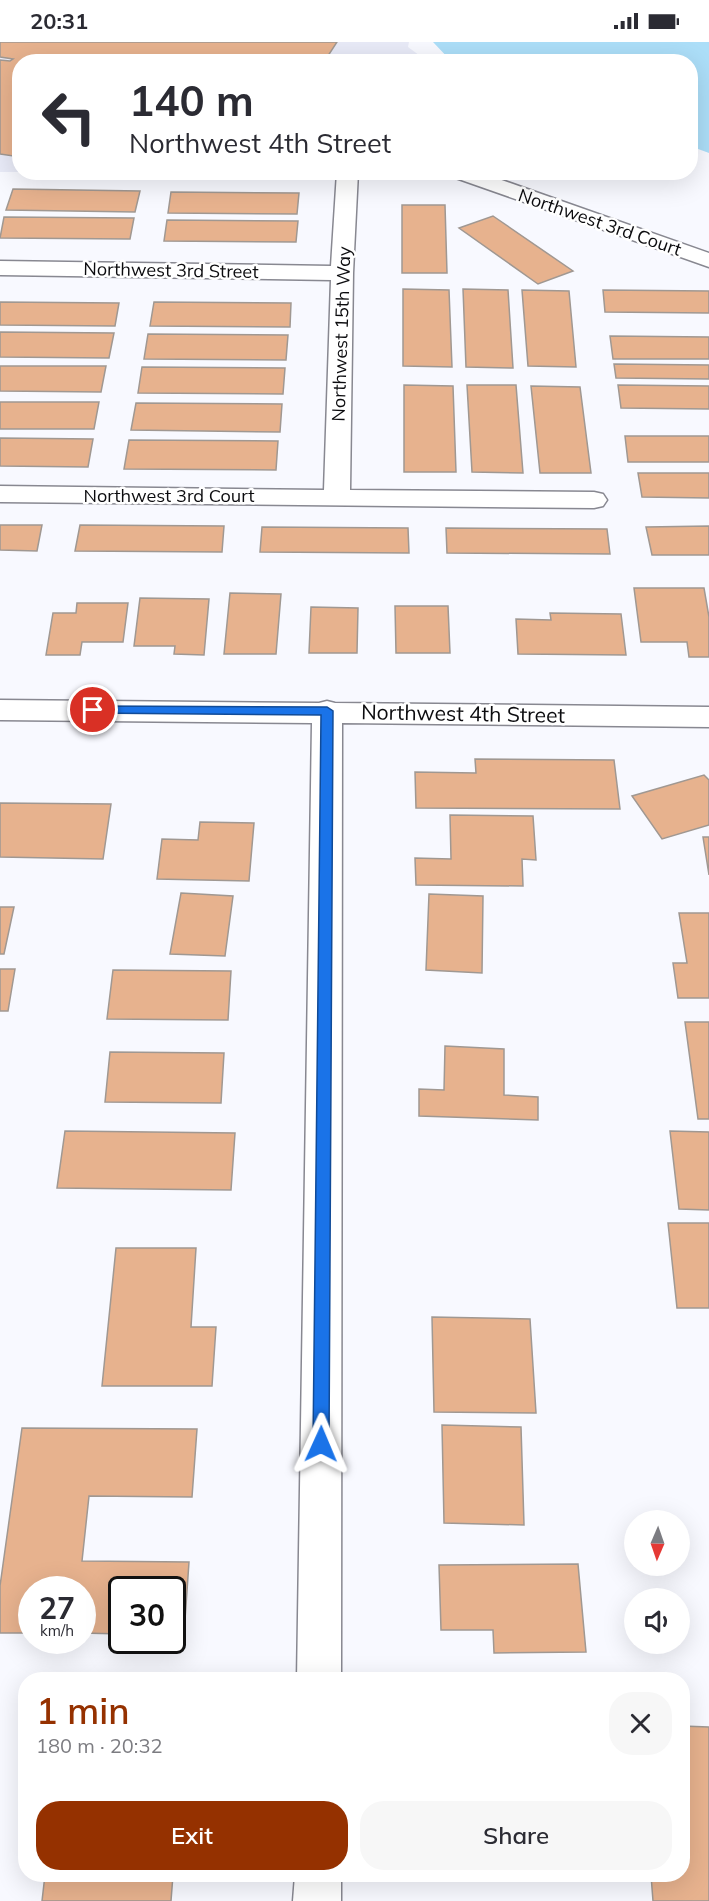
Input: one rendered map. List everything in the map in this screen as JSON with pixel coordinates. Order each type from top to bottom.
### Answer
[{"type":"street","name":"Northwest 15th Way","points":[[337,496],[342,273],[348,180]]},
{"type":"street","name":"Northwest 3rd Court","points":[[480,180],[709,260]]},
{"type":"street","name":"Northwest 3rd Street","points":[[0,268],[342,273]]},
{"type":"street","name":"Northwest 3rd Court","points":[[0,494],[594,500]]},
{"type":"street","name":"Northwest 4th Street","points":[[0,710],[327,711],[709,717]]},
{"type":"street","points":[[319,1672],[327,711]]},
{"type":"street","points":[[317,1901],[318,1882]]},
{"type":"shaded area","points":[[0,42],[409,42],[408,47],[418,54],[12,54],[12,172],[0,172]]},
{"type":"water","points":[[433,42],[709,42],[709,153],[698,149],[698,54],[444,54]]},
{"type":"building","points":[[0,42],[337,42],[329,54],[12,54],[12,59],[0,57]]},
{"type":"building","points":[[0,60],[12,60],[12,156],[0,154]]},
{"type":"building","points":[[13,189],[140,191],[135,212],[6,210]]},
{"type":"building","points":[[171,192],[299,193],[297,214],[168,213]]},
{"type":"building","points":[[402,205],[445,205],[447,273],[402,273]]},
{"type":"building","points":[[493,216],[573,271],[538,284],[459,228]]},
{"type":"building","points":[[4,217],[134,218],[130,239],[0,238]]},
{"type":"building","points":[[167,220],[298,221],[296,242],[164,241]]},
{"type":"building","points":[[403,289],[449,290],[452,367],[403,366]]},
{"type":"building","points":[[463,289],[508,290],[513,368],[466,367]]},
{"type":"building","points":[[522,290],[569,291],[576,367],[528,366]]},
{"type":"building","points":[[603,290],[709,291],[709,313],[605,312]]},
{"type":"building","points":[[0,302],[119,303],[115,326],[0,325]]},
{"type":"building","points":[[154,302],[291,303],[290,327],[150,326]]},
{"type":"building","points":[[0,332],[114,333],[109,358],[0,357]]},
{"type":"building","points":[[148,334],[288,335],[286,360],[144,359]]},
{"type":"building","points":[[610,336],[709,337],[709,359],[613,359]]},
{"type":"building","points":[[614,364],[709,365],[709,379],[616,378]]},
{"type":"building","points":[[0,366],[106,366],[101,392],[0,391]]},
{"type":"building","points":[[142,367],[285,368],[283,394],[138,393]]},
{"type":"building","points":[[404,385],[453,386],[456,472],[404,472]]},
{"type":"building","points":[[467,385],[516,385],[523,473],[472,472]]},
{"type":"building","points":[[618,385],[709,386],[709,409],[621,408]]},
{"type":"building","points":[[531,386],[580,387],[591,473],[540,473]]},
{"type":"building","points":[[0,402],[99,402],[94,429],[0,429]]},
{"type":"building","points":[[136,403],[282,404],[280,432],[131,430]]},
{"type":"building","points":[[625,436],[709,436],[709,462],[628,462]]},
{"type":"building","points":[[0,438],[93,439],[88,467],[0,466]]},
{"type":"building","points":[[129,440],[278,441],[276,470],[124,469]]},
{"type":"building","points":[[638,473],[709,473],[709,498],[642,497]]},
{"type":"building","points":[[0,525],[42,525],[37,551],[0,550]]},
{"type":"building","points":[[80,525],[224,526],[222,552],[75,551]]},
{"type":"building","points":[[709,526],[709,555],[652,555],[646,527]]},
{"type":"building","points":[[262,527],[408,528],[409,553],[260,552]]},
{"type":"building","points":[[446,528],[607,529],[610,554],[447,553]]},
{"type":"building","points":[[634,588],[704,588],[709,617],[709,657],[689,657],[687,642],[641,642]]},
{"type":"building","points":[[230,593],[281,594],[276,654],[224,654]]},
{"type":"building","points":[[140,598],[209,599],[204,655],[174,654],[175,646],[134,646]]},
{"type":"building","points":[[77,603],[128,603],[123,642],[82,642],[80,655],[46,655],[53,613],[76,613]]},
{"type":"building","points":[[395,606],[448,606],[450,653],[396,653]]},
{"type":"building","points":[[311,607],[358,608],[357,653],[309,653]]},
{"type":"building","points":[[550,613],[621,614],[626,655],[518,654],[516,619],[551,620]]},
{"type":"building","points":[[475,759],[614,760],[620,809],[416,808],[415,772],[476,773]]},
{"type":"building","points":[[704,775],[709,780],[709,825],[662,839],[632,796]]},
{"type":"building","points":[[0,803],[111,804],[103,859],[0,857]]},
{"type":"building","points":[[450,815],[533,816],[536,860],[522,859],[523,886],[416,885],[415,858],[451,859]]},
{"type":"building","points":[[200,822],[254,823],[249,881],[157,879],[162,839],[198,840]]},
{"type":"building","points":[[703,837],[709,837],[709,875]]},
{"type":"building","points":[[181,893],[233,896],[225,956],[170,954]]},
{"type":"building","points":[[429,894],[483,896],[482,973],[426,970]]},
{"type":"building","points":[[0,907],[14,907],[4,954],[0,954]]},
{"type":"building","points":[[679,913],[709,913],[709,998],[678,998],[673,963],[687,963]]},
{"type":"building","points":[[0,969],[15,969],[8,1011],[0,1011]]},
{"type":"building","points":[[113,970],[231,971],[228,1020],[107,1019]]},
{"type":"building","points":[[685,1022],[709,1022],[709,1119],[698,1119]]},
{"type":"building","points":[[445,1046],[504,1049],[504,1095],[538,1097],[538,1120],[419,1116],[419,1089],[444,1090]]},
{"type":"building","points":[[110,1052],[224,1053],[221,1103],[105,1102]]},
{"type":"building","points":[[65,1131],[235,1133],[231,1190],[57,1188]]},
{"type":"building","points":[[670,1131],[709,1132],[709,1210],[679,1209]]},
{"type":"building","points":[[668,1223],[709,1223],[709,1308],[677,1308]]},
{"type":"building","points":[[116,1248],[196,1248],[191,1327],[216,1327],[212,1386],[102,1386]]},
{"type":"building","points":[[432,1317],[530,1319],[536,1413],[434,1412]]},
{"type":"building","points":[[442,1425],[521,1427],[524,1525],[444,1523]]},
{"type":"building","points":[[22,1428],[197,1429],[192,1497],[89,1496],[82,1561],[189,1562],[186,1605],[186,1576],[108,1576],[108,1634],[96,1633],[96,1576],[18,1576],[18,1633],[0,1633],[0,1586]]},
{"type":"building","points":[[578,1564],[586,1652],[494,1653],[493,1630],[441,1630],[439,1565]]},
{"type":"building","points":[[690,1726],[709,1727],[709,1901],[653,1901],[652,1882],[690,1882]]},
{"type":"building","points":[[44,1882],[172,1882],[171,1901],[42,1901]]},
{"type":"route","points":[[93,710],[327,711],[321,1444]]}]
